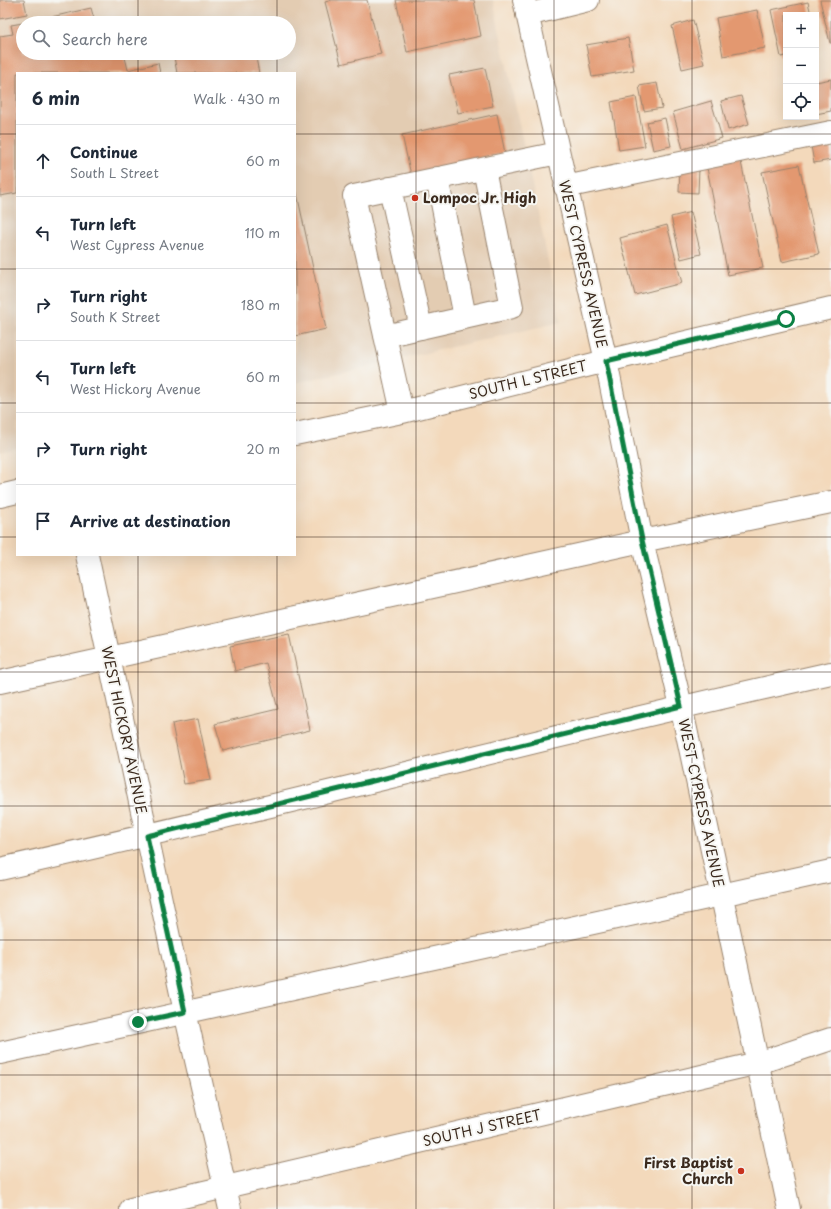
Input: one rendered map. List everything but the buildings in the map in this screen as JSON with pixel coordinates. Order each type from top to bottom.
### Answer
[{"type":"street","points":[[526,7],[588,0]]},
{"type":"street","name":"WEST CYPRESS AVENUE","points":[[526,7],[565,188],[606,361],[642,540],[681,706],[788,1209]]},
{"type":"street","points":[[565,188],[831,132]]},
{"type":"street","points":[[402,412],[354,196],[558,153]]},
{"type":"street","points":[[385,336],[512,307],[484,169]]},
{"type":"street","points":[[437,178],[466,317]]},
{"type":"street","points":[[390,188],[421,328]]},
{"type":"street","name":"SOUTH L STREET","points":[[296,434],[402,412],[606,361],[831,308]]},
{"type":"street","points":[[0,496],[16,492]]},
{"type":"street","points":[[0,682],[642,540],[831,502]]},
{"type":"street","name":"WEST HICKORY AVENUE","points":[[87,556],[185,1012],[230,1209]]},
{"type":"street","points":[[0,869],[147,836],[681,706],[831,673]]},
{"type":"street","points":[[0,1053],[831,871]]},
{"type":"street","name":"SOUTH J STREET","points":[[131,1209],[758,1063],[831,1039]]},
{"type":"shaded area","name":"Lompoc Jr. High","points":[[0,0],[493,0],[561,322],[296,383],[296,72],[16,72],[16,447],[0,451]]},
{"type":"place","name":"Lompoc Jr. High","points":[[415,198]]},
{"type":"place","name":"First Baptist Church","points":[[741,1171]]},
{"type":"route","points":[[138,1022],[185,1012],[147,836],[681,706],[642,540],[606,361],[786,319]]}]
